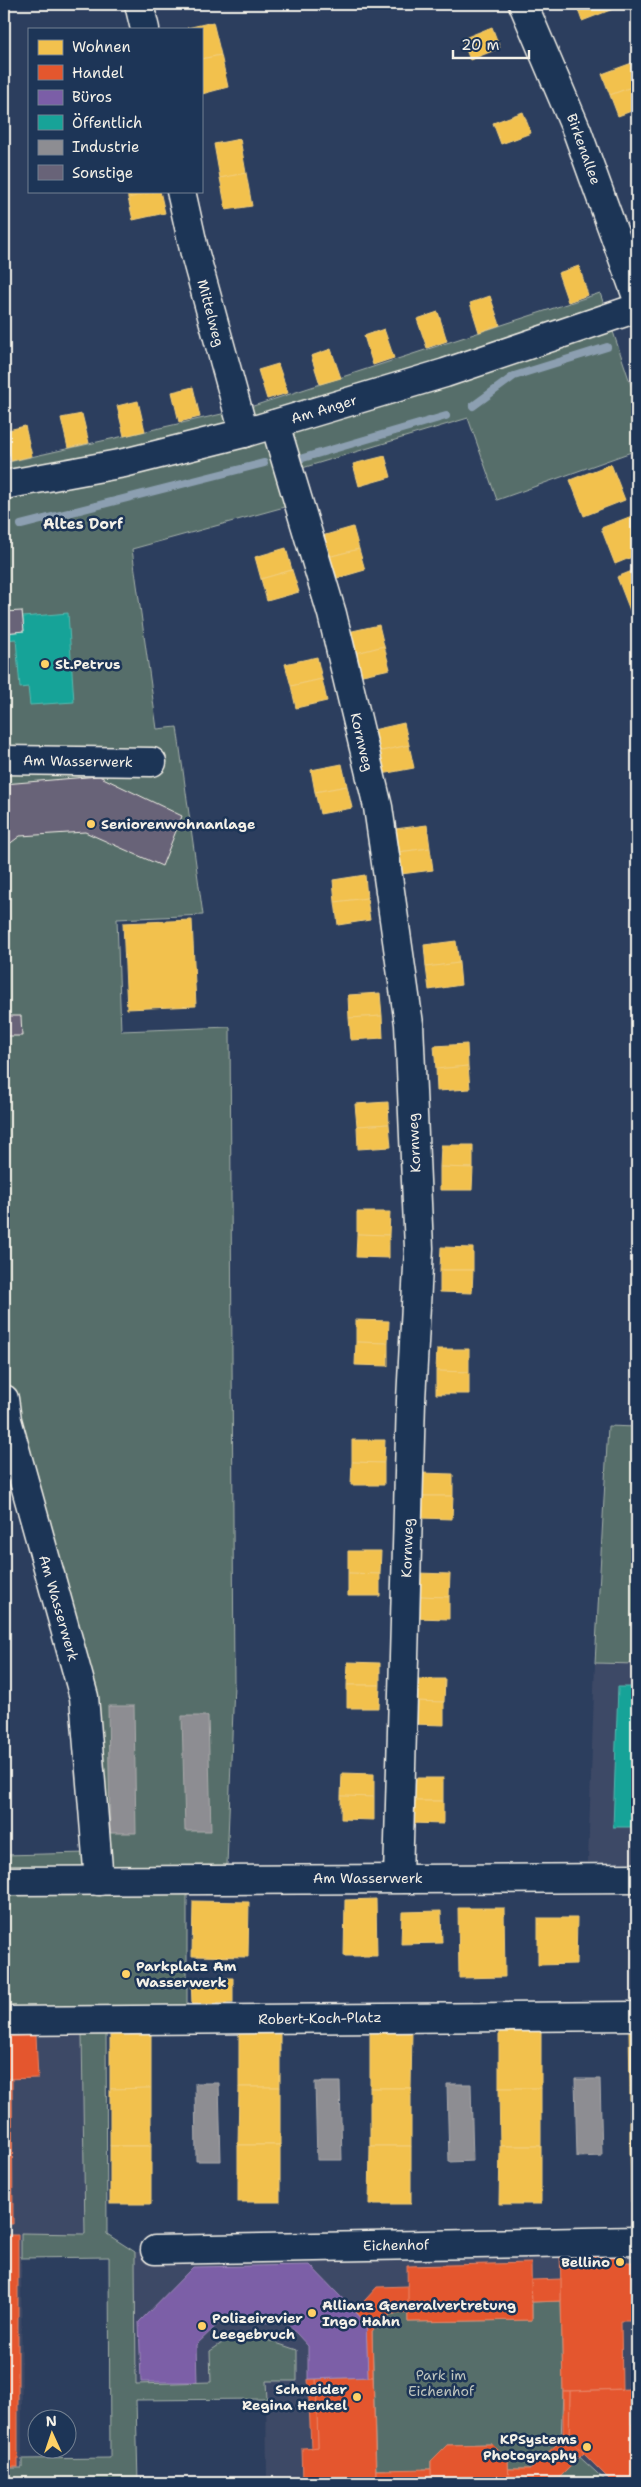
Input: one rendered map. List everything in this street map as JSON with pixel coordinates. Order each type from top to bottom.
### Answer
[{"type":"street","points":[[139,4],[145,28]]},
{"type":"street","name":"Birkenallee","points":[[524,4],[567,104],[637,297]]},
{"type":"street","name":"Mittelweg","points":[[181,192],[195,254],[244,433]]},
{"type":"street","name":"Am Anger","points":[[4,485],[124,463],[244,433],[445,373],[637,308]]},
{"type":"street","name":"Kornweg","points":[[275,424],[332,614],[378,807],[409,1024],[419,1248],[411,1400],[398,1878]]},
{"type":"street","name":"Am Wasserwerk","points":[[4,760],[152,762]]},
{"type":"street","name":"Am Wasserwerk","points":[[4,1399],[6,1420],[84,1697],[99,1881]]},
{"type":"street","name":"Am Wasserwerk","points":[[4,1882],[398,1878],[637,1878]]},
{"type":"street","name":"Robert-Koch-Platz","points":[[4,2021],[637,2016]]},
{"type":"street","name":"Eichenhof","points":[[155,2250],[637,2241]]},
{"type":"shaded area","points":[[595,1663],[637,1664],[637,1862],[588,1862]]},
{"type":"shaded area","points":[[82,2033],[85,2234],[21,2234],[22,2468],[4,2468],[4,2035]]},
{"type":"shaded area","points":[[637,2243],[637,2483],[608,2483],[553,2433],[383,2329],[385,2483],[267,2483],[266,2381],[210,2351],[211,2382],[136,2384],[135,2252]]},
{"type":"green space","points":[[600,293],[637,403],[637,450],[497,500],[468,418],[279,475],[288,506],[132,549],[157,729],[177,727],[203,915],[117,919],[121,1031],[230,1027],[234,1684],[226,1891],[187,1890],[187,2030],[106,2029],[107,2234],[135,2252],[136,2384],[211,2382],[210,2351],[228,2339],[264,2339],[297,2350],[297,2381],[266,2381],[267,2399],[136,2400],[138,2483],[4,2483],[4,2468],[22,2468],[22,2459],[78,2460],[78,2458],[110,2458],[109,2257],[21,2258],[21,2233],[85,2234],[82,2034],[4,2035],[4,1855],[86,1853],[80,1763],[67,1686],[4,1459],[4,463],[244,409]]},
{"type":"green space","points":[[608,1426],[637,1427],[637,1664],[595,1663]]},
{"type":"green space","name":"Park im Eichenhof","points":[[561,2301],[563,2391],[561,2440],[608,2483],[546,2483],[530,2469],[508,2469],[508,2460],[491,2444],[447,2445],[431,2461],[431,2469],[423,2469],[423,2483],[385,2483],[385,2470],[376,2470],[372,2331],[391,2314],[408,2313],[408,2322],[532,2320],[532,2302]]},
{"type":"building: Wohnen","points":[[576,4],[611,4],[613,9],[582,21]]},
{"type":"building: Wohnen","points":[[213,22],[221,55],[202,59],[202,28],[187,28]]},
{"type":"building: Wohnen","points":[[492,27],[500,48],[470,60],[462,39]]},
{"type":"building: Wohnen","points":[[221,55],[228,87],[202,94],[202,59]]},
{"type":"building: Wohnen","points":[[632,63],[637,75],[637,85],[610,95],[602,74]]},
{"type":"building: Wohnen","points":[[637,85],[637,109],[618,116],[610,95]]},
{"type":"building: Wohnen","points":[[523,112],[531,133],[501,144],[493,123]]},
{"type":"building: Wohnen","points":[[240,139],[246,173],[220,178],[214,144]]},
{"type":"building: Wohnen","points":[[246,173],[252,206],[226,210],[220,178]]},
{"type":"building: Wohnen","points":[[127,192],[155,192],[128,198]]},
{"type":"building: Wohnen","points":[[160,192],[165,213],[133,220],[128,198]]},
{"type":"building: Wohnen","points":[[579,266],[588,295],[568,302],[558,273]]},
{"type":"building: Wohnen","points":[[490,296],[500,325],[479,332],[470,303]]},
{"type":"building: Wohnen","points":[[438,312],[447,341],[427,348],[417,319]]},
{"type":"building: Wohnen","points":[[384,329],[394,358],[373,365],[364,336]]},
{"type":"building: Wohnen","points":[[331,349],[341,378],[320,384],[311,356]]},
{"type":"building: Wohnen","points":[[278,364],[288,393],[267,399],[258,370]]},
{"type":"building: Wohnen","points":[[193,387],[200,417],[179,422],[172,392]]},
{"type":"building: Wohnen","points":[[138,401],[145,431],[124,436],[117,406]]},
{"type":"building: Wohnen","points":[[82,414],[89,443],[68,448],[61,418]]},
{"type":"building: Wohnen","points":[[25,426],[32,456],[11,461],[4,431]]},
{"type":"building: Wohnen","points":[[385,456],[391,477],[359,486],[353,464]]},
{"type":"building: Wohnen","points":[[611,464],[625,500],[584,516],[570,480]]},
{"type":"building: Wohnen","points":[[637,514],[637,555],[615,564],[601,528]]},
{"type":"building: Wohnen","points":[[353,527],[359,549],[328,557],[322,536]]},
{"type":"building: Wohnen","points":[[286,548],[292,570],[261,579],[255,557]]},
{"type":"building: Wohnen","points":[[359,549],[365,570],[334,579],[328,557]]},
{"type":"building: Wohnen","points":[[637,569],[637,611],[631,613],[617,577]]},
{"type":"building: Wohnen","points":[[292,570],[299,592],[267,601],[261,579]]},
{"type":"building: Wohnen","points":[[379,625],[384,646],[353,654],[348,632]]},
{"type":"building: Wohnen","points":[[384,646],[390,669],[358,676],[353,654]]},
{"type":"building: Wohnen","points":[[317,657],[322,679],[291,686],[285,664]]},
{"type":"building: Wohnen","points":[[322,679],[327,701],[296,708],[291,686]]},
{"type":"building: Wohnen","points":[[404,723],[409,745],[377,752],[373,730]]},
{"type":"building: Wohnen","points":[[409,745],[414,768],[382,774],[377,752]]},
{"type":"building: Wohnen","points":[[342,764],[347,786],[315,792],[311,770]]},
{"type":"building: Wohnen","points":[[347,786],[352,808],[320,814],[315,792]]},
{"type":"building: Wohnen","points":[[427,825],[430,848],[398,852],[395,829]]},
{"type":"building: Wohnen","points":[[430,848],[433,870],[401,874],[398,852]]},
{"type":"building: Wohnen","points":[[365,875],[367,898],[335,902],[333,880]]},
{"type":"building: Wohnen","points":[[367,898],[370,920],[338,925],[335,902]]},
{"type":"building: Wohnen","points":[[192,920],[196,1006],[127,1009],[123,923]]},
{"type":"building: Wohnen","points":[[456,941],[459,963],[426,967],[424,945]]},
{"type":"building: Wohnen","points":[[459,963],[461,985],[429,990],[426,967]]},
{"type":"building: Wohnen","points":[[380,993],[382,1016],[349,1018],[348,995]]},
{"type":"building: Wohnen","points":[[382,1016],[383,1038],[351,1040],[349,1018]]},
{"type":"building: Wohnen","points":[[467,1044],[468,1066],[436,1069],[434,1046]]},
{"type":"building: Wohnen","points":[[468,1066],[470,1089],[437,1091],[436,1069]]},
{"type":"building: Wohnen","points":[[388,1102],[389,1124],[357,1126],[355,1104]]},
{"type":"building: Wohnen","points":[[389,1124],[391,1147],[358,1149],[357,1126]]},
{"type":"building: Wohnen","points":[[441,1145],[473,1145],[473,1168],[440,1167]]},
{"type":"building: Wohnen","points":[[440,1167],[473,1168],[472,1190],[440,1190]]},
{"type":"building: Wohnen","points":[[357,1212],[390,1212],[389,1235],[357,1234]]},
{"type":"building: Wohnen","points":[[357,1234],[389,1235],[389,1258],[356,1257]]},
{"type":"building: Wohnen","points":[[441,1247],[473,1248],[473,1270],[440,1270]]},
{"type":"building: Wohnen","points":[[440,1270],[473,1270],[472,1293],[440,1292]]},
{"type":"building: Wohnen","points":[[356,1320],[389,1321],[388,1343],[356,1342]]},
{"type":"building: Wohnen","points":[[356,1342],[388,1343],[388,1366],[355,1365]]},
{"type":"building: Wohnen","points":[[437,1349],[469,1349],[469,1372],[436,1371]]},
{"type":"building: Wohnen","points":[[436,1371],[469,1372],[469,1394],[436,1394]]},
{"type":"building: Wohnen","points":[[352,1440],[385,1440],[384,1463],[352,1462]]},
{"type":"building: Wohnen","points":[[352,1462],[384,1463],[384,1485],[351,1485]]},
{"type":"building: Wohnen","points":[[421,1473],[453,1474],[453,1496],[420,1496]]},
{"type":"building: Wohnen","points":[[420,1496],[453,1496],[452,1519],[420,1518]]},
{"type":"building: Wohnen","points":[[348,1551],[381,1551],[380,1574],[348,1573]]},
{"type":"building: Wohnen","points":[[348,1573],[380,1574],[380,1596],[348,1596]]},
{"type":"building: Wohnen","points":[[417,1573],[450,1574],[449,1597],[417,1596]]},
{"type":"building: Wohnen","points":[[417,1596],[449,1597],[449,1619],[416,1618]]},
{"type":"building: Wohnen","points":[[348,1662],[380,1663],[380,1685],[347,1685]]},
{"type":"building: Wohnen","points":[[412,1679],[445,1679],[444,1702],[412,1701]]},
{"type":"building: Wohnen","points":[[347,1685],[380,1685],[379,1708],[347,1708]]},
{"type":"building: Wohnen","points":[[412,1701],[444,1702],[444,1725],[411,1724]]},
{"type":"building: Wohnen","points":[[342,1773],[374,1774],[374,1797],[341,1796]]},
{"type":"building: Wohnen","points":[[411,1778],[443,1778],[443,1801],[411,1801]]},
{"type":"building: Wohnen","points":[[341,1796],[374,1797],[374,1820],[341,1819]]},
{"type":"building: Wohnen","points":[[411,1801],[443,1801],[443,1824],[410,1823]]},
{"type":"building: Wohnen","points":[[376,1899],[377,1956],[344,1956],[345,1900]]},
{"type":"building: Wohnen","points":[[193,1901],[249,1902],[248,1957],[192,1956]]},
{"type":"building: Wohnen","points":[[458,1908],[504,1908],[505,1977],[459,1978]]},
{"type":"building: Wohnen","points":[[441,1911],[442,1943],[401,1944],[402,1912]]},
{"type":"building: Wohnen","points":[[538,1918],[577,1918],[576,1964],[538,1965]]},
{"type":"building: Wohnen","points":[[191,1978],[233,1978],[233,2003],[192,2004]]},
{"type":"building: Wohnen","points":[[239,2030],[280,2030],[280,2087],[239,2087]]},
{"type":"building: Wohnen","points":[[370,2030],[412,2030],[411,2088],[370,2088]]},
{"type":"building: Wohnen","points":[[499,2030],[541,2030],[541,2088],[499,2088]]},
{"type":"building: Wohnen","points":[[629,2030],[637,2030],[637,2087],[630,2087]]},
{"type":"building: Wohnen","points":[[110,2031],[151,2031],[151,2088],[110,2089]]},
{"type":"building: Wohnen","points":[[239,2087],[280,2087],[280,2145],[238,2145]]},
{"type":"building: Wohnen","points":[[630,2087],[637,2087],[637,2145],[630,2145]]},
{"type":"building: Wohnen","points":[[151,2088],[151,2146],[110,2146],[110,2089]]},
{"type":"building: Wohnen","points":[[370,2088],[411,2088],[411,2146],[370,2146]]},
{"type":"building: Wohnen","points":[[499,2088],[541,2088],[541,2146],[500,2146]]},
{"type":"building: Wohnen","points":[[238,2145],[280,2145],[280,2202],[238,2202]]},
{"type":"building: Wohnen","points":[[630,2145],[637,2145],[637,2202],[631,2202]]},
{"type":"building: Wohnen","points":[[110,2146],[151,2146],[151,2204],[110,2204]]},
{"type":"building: Wohnen","points":[[370,2146],[411,2146],[411,2204],[369,2204]]},
{"type":"building: Wohnen","points":[[500,2146],[541,2146],[541,2204],[499,2204]]},
{"type":"building: Handel","points":[[36,2035],[38,2078],[4,2079],[4,2037]]},
{"type":"building: Handel","points":[[4,2079],[12,2079],[13,2224],[4,2224]]},
{"type":"building: Handel","points":[[4,2235],[18,2235],[18,2467],[4,2467]]},
{"type":"building: Handel","points":[[620,2245],[620,2262],[637,2262],[637,2321],[621,2321],[622,2389],[563,2391],[560,2246]]},
{"type":"building: Handel","points":[[531,2263],[532,2320],[408,2322],[407,2266]]},
{"type":"building: Handel","points":[[561,2279],[561,2301],[532,2302],[531,2280]]},
{"type":"building: Handel","points":[[408,2286],[408,2313],[391,2314],[372,2331],[373,2377],[368,2377],[366,2323],[355,2311],[377,2287]]},
{"type":"building: Handel","points":[[373,2377],[376,2483],[303,2483],[302,2448],[318,2447],[316,2379]]},
{"type":"building: Handel","points":[[308,2379],[316,2379],[318,2447],[311,2448]]},
{"type":"building: Handel","points":[[630,2389],[631,2424],[637,2429],[637,2483],[613,2483],[569,2439],[570,2391]]},
{"type":"building: Handel","points":[[563,2391],[570,2391],[569,2439],[584,2453],[554,2483],[509,2483],[508,2469],[531,2469],[563,2438]]},
{"type":"building: Handel","points":[[492,2444],[508,2460],[509,2483],[431,2483],[431,2461],[447,2445]]},
{"type":"building: Handel","points":[[431,2469],[431,2483],[376,2483],[376,2470]]},
{"type":"building: Büros","points":[[310,2265],[366,2323],[368,2377],[308,2379],[308,2346],[286,2322],[219,2323],[196,2345],[197,2382],[141,2382],[139,2322],[193,2267]]},
{"type":"building: Öffentlich","name":"St.Petrus","points":[[68,613],[74,702],[30,705],[28,687],[20,688],[16,639],[4,640],[4,633],[24,631],[23,617]]},
{"type":"building: Öffentlich","points":[[618,1687],[637,1687],[637,1827],[613,1827]]},
{"type":"building: Industrie","points":[[108,1706],[134,1706],[136,1833],[110,1833]]},
{"type":"building: Industrie","points":[[182,1716],[208,1716],[211,1831],[185,1831]]},
{"type":"building: Industrie","points":[[575,2079],[600,2079],[602,2156],[577,2157]]},
{"type":"building: Industrie","points":[[315,2082],[340,2082],[342,2160],[317,2160]]},
{"type":"building: Industrie","points":[[195,2083],[219,2083],[221,2161],[196,2161]]},
{"type":"building: Industrie","points":[[447,2084],[471,2084],[473,2161],[449,2162]]},
{"type":"building: Sonstige","points":[[22,611],[24,631],[4,633],[4,612]]},
{"type":"building: Sonstige","name":"Seniorenwohnanlage","points":[[99,776],[182,816],[162,866],[85,832],[20,836],[4,848],[4,784]]},
{"type":"building: Sonstige","points":[[4,1016],[21,1016],[22,1036],[4,1036]]},
{"type":"waterway","points":[[473,406],[514,376],[607,347]]},
{"type":"waterway","points":[[303,458],[446,416]]},
{"type":"waterway","points":[[21,525],[264,463]]},
{"type":"place","name":"St.Petrus","points":[[45,664]]},
{"type":"place","name":"Seniorenwohnanlage","points":[[91,824]]},
{"type":"place","name":"Parkplatz Am Wasserwerk","points":[[126,1974]]},
{"type":"place","name":"Bellino","points":[[620,2262]]},
{"type":"place","name":"Allianz Generalvertretung Ingo Hahn","points":[[312,2313]]},
{"type":"place","name":"Polizeirevier Leegebruch","points":[[202,2326]]},
{"type":"place","name":"Schneider Regina Henkel","points":[[357,2397]]},
{"type":"place","name":"KPSystems Photography","points":[[587,2447]]},
{"type":"district","name":"Altes Dorf","points":[[83,524]]}]
